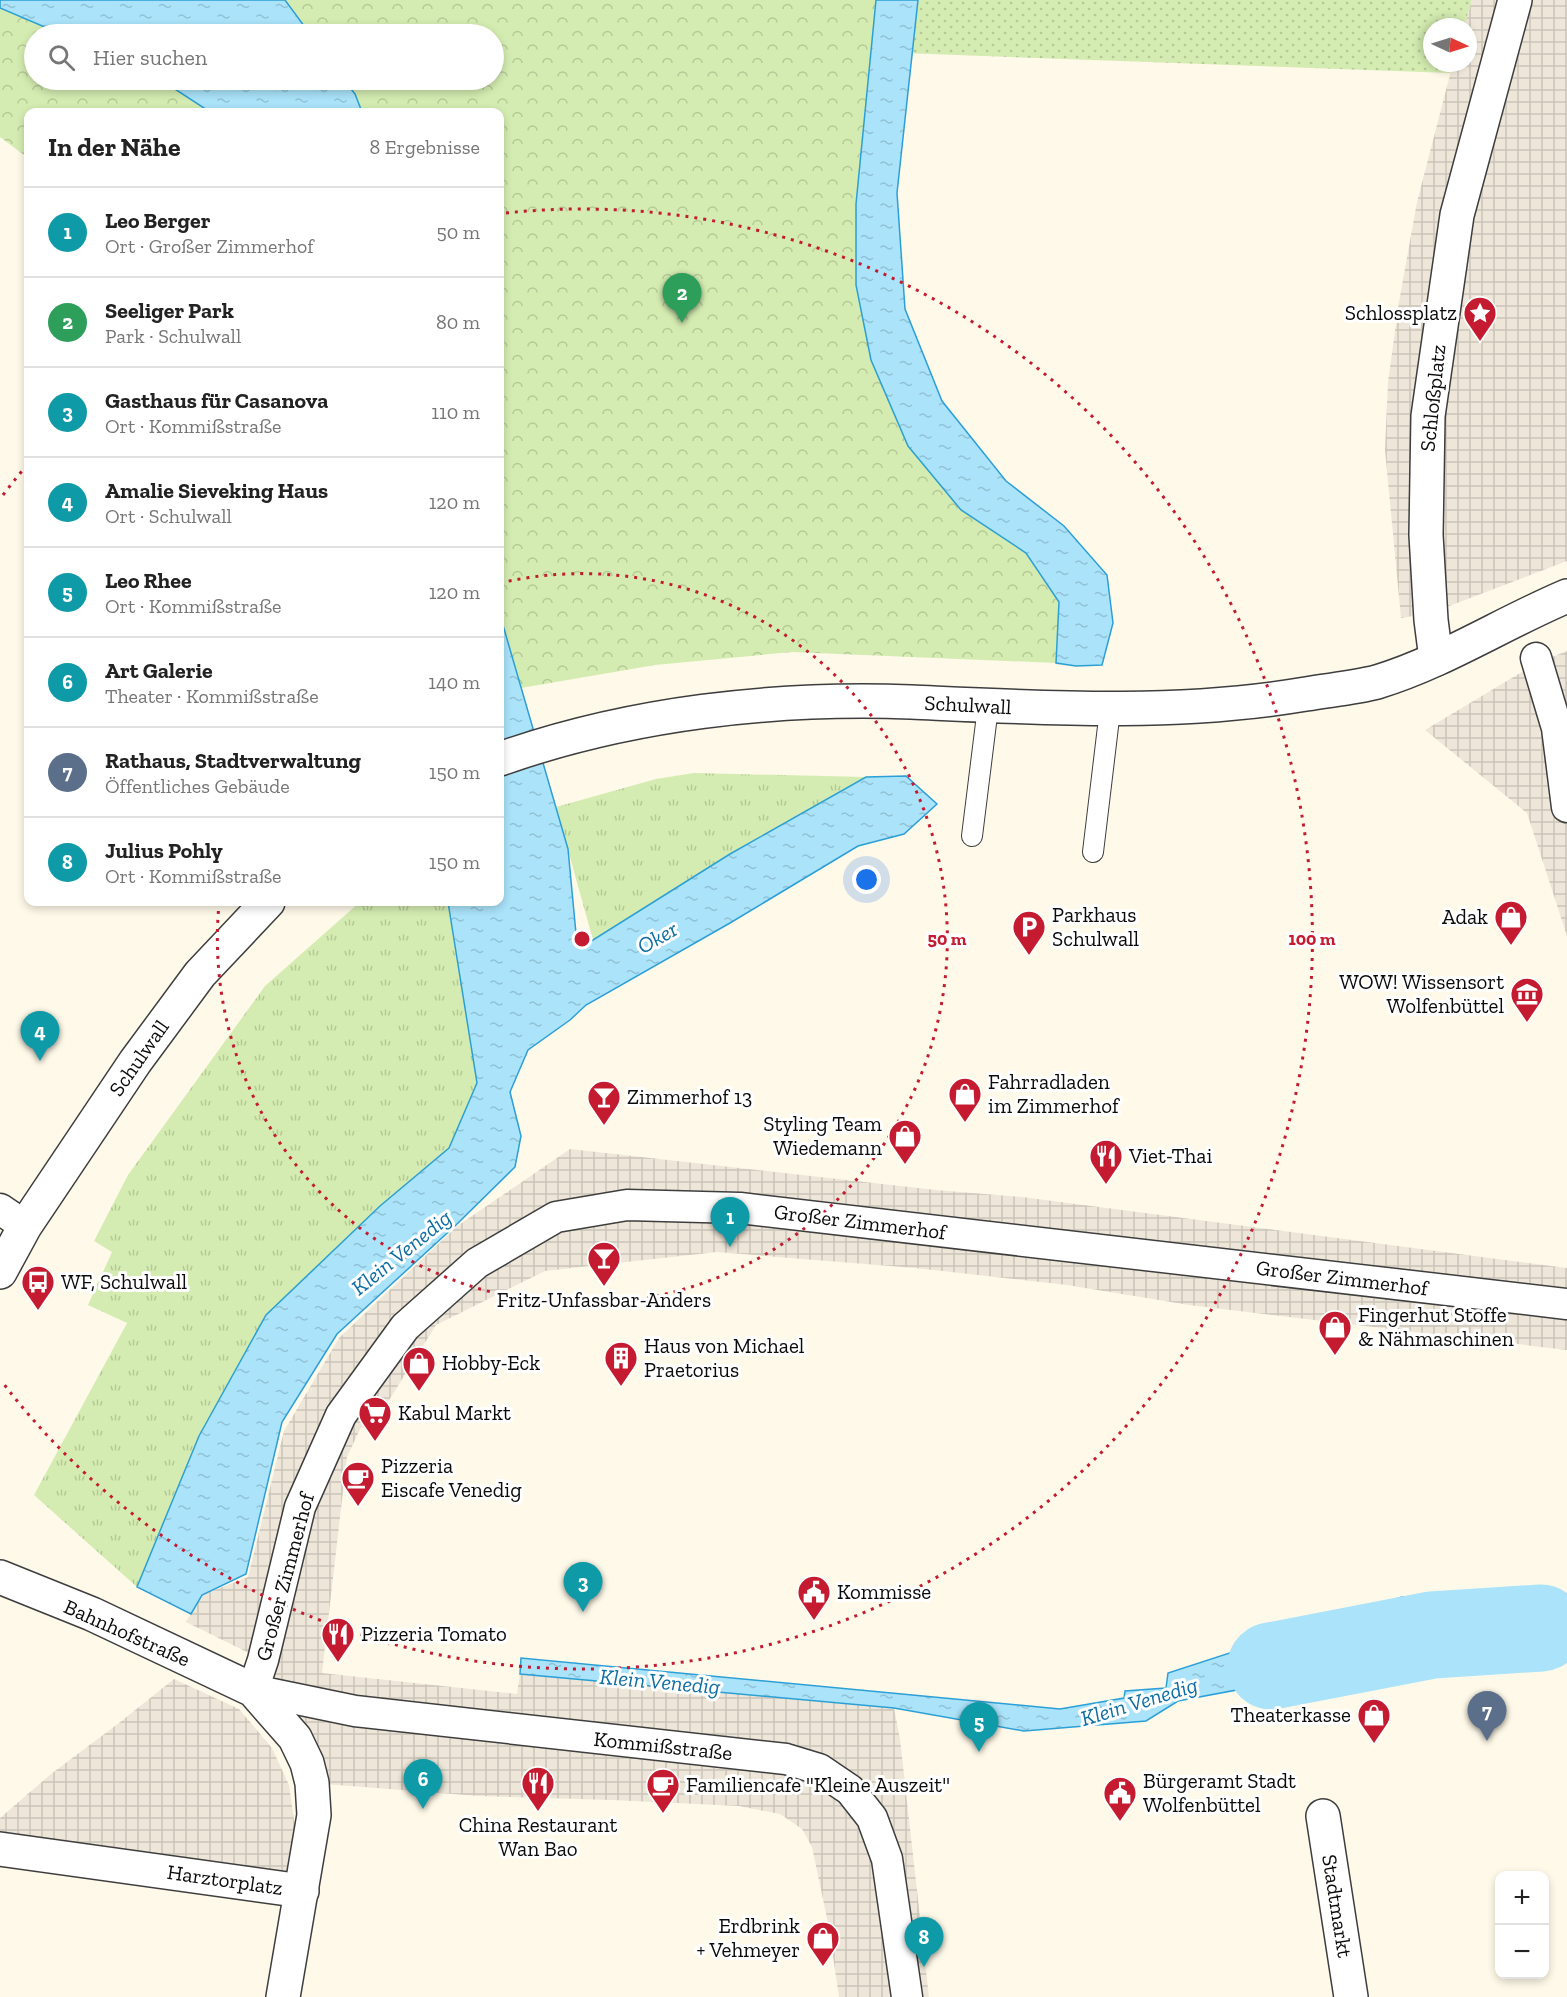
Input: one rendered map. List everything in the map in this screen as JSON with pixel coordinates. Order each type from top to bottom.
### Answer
[{"type":"street","name":"Schloßplatz","points":[[1436,659],[1425,534],[1428,416],[1457,216],[1515,0]]},
{"type":"street","points":[[1436,659],[1567,596]]},
{"type":"street","points":[[1536,658],[1557,728],[1567,807]]},
{"type":"street","name":"Schulwall","points":[[504,758],[542,744],[617,727],[689,714],[773,704],[910,702],[988,707],[1110,710],[1255,702],[1375,682],[1436,659]]},
{"type":"street","name":"Schulwall","points":[[0,1272],[13,1218],[200,975],[264,906]]},
{"type":"street","name":"Großer Zimmerhof","points":[[253,1690],[263,1660],[300,1507],[340,1415],[405,1327],[477,1263],[556,1217],[627,1205],[740,1208],[1567,1304]]},
{"type":"street","name":"Bahnhofstraße","points":[[0,1577],[92,1614],[253,1690]]},
{"type":"street","name":"Harztorplatz","points":[[0,1849],[302,1891],[314,1815],[312,1783],[307,1763],[295,1738],[253,1690]]},
{"type":"street","name":"Kommißstraße","points":[[253,1690],[355,1711],[786,1759],[819,1769],[850,1790],[872,1818],[887,1859],[907,1997]]},
{"type":"street","name":"Stadtmarkt","points":[[1323,1816],[1351,1997]]},
{"type":"street","points":[[283,1997],[302,1891]]},
{"type":"lane","points":[[972,836],[988,707]]},
{"type":"lane","points":[[1093,852],[1110,710]]},
{"type":"green space","points":[[0,0],[876,0],[856,204],[856,285],[871,360],[908,446],[961,510],[1026,553],[1059,602],[1056,663],[792,652],[655,665],[521,688],[504,694],[504,108],[24,108],[24,155],[0,137]]},
{"type":"green space","points":[[908,0],[1472,0],[1467,18],[1423,18],[1423,72],[1450,73],[902,53]]},
{"type":"green space","points":[[694,773],[866,777],[730,854],[593,940],[556,807],[656,779]]},
{"type":"green space","points":[[355,906],[449,906],[477,1083],[449,1148],[380,1206],[266,1315],[199,1436],[137,1587],[34,1495],[127,1323],[88,1305],[112,1252],[94,1241],[128,1175],[265,986]]},
{"type":"shaded area","name":"Schlossplatz","points":[[1472,0],[1567,0],[1567,561],[1431,613],[1401,618],[1385,450],[1388,382],[1399,302],[1417,202],[1451,72],[1477,72],[1477,18],[1467,18]]},
{"type":"shaded area","points":[[1567,651],[1567,936],[1527,813],[1425,730],[1537,663]]},
{"type":"shaded area","points":[[570,1149],[936,1190],[1022,1197],[1567,1268],[1567,1350],[1189,1305],[1067,1285],[915,1268],[717,1252],[545,1271],[436,1325],[371,1429],[361,1427],[347,1457],[322,1673],[517,1694],[520,1674],[894,1708],[900,1739],[929,1997],[839,1997],[828,1923],[812,1847],[802,1829],[780,1814],[739,1806],[478,1796],[312,1783],[263,1660],[186,1622],[202,1595],[248,1577],[284,1431],[339,1338],[456,1227]]},
{"type":"shaded area","points":[[174,1679],[239,1709],[272,1748],[289,1785],[295,1827],[286,1888],[0,1849],[0,1818],[51,1774]]},
{"type":"water","points":[[0,0],[285,0],[303,24],[38,24],[0,8]]},
{"type":"water","points":[[876,0],[918,0],[897,193],[905,309],[942,401],[1006,481],[1064,526],[1107,575],[1113,623],[1102,665],[1076,666],[1056,663],[1059,602],[1026,553],[961,510],[908,446],[871,360],[856,285],[856,204]]},
{"type":"water","points":[[176,90],[352,90],[360,108],[204,108]]},
{"type":"water","name":"Oker","points":[[504,629],[568,849],[577,944],[593,940],[730,854],[866,777],[906,776],[937,804],[904,834],[858,846],[730,923],[586,1005],[570,1020],[528,1050],[510,1092],[521,1136],[515,1167],[456,1225],[337,1334],[282,1422],[246,1574],[202,1595],[191,1614],[137,1587],[199,1436],[266,1315],[380,1206],[449,1148],[477,1083],[449,906],[504,906]]},
{"type":"water","points":[[1402,1597],[1567,1601],[1567,1636],[1410,1636],[1274,1683],[1178,1701],[1146,1721],[1024,1731],[894,1708],[520,1674],[521,1658],[1060,1709],[1124,1698],[1125,1691],[1166,1688],[1168,1673]]},
{"type":"waterway","name":"Klein Venedig","points":[[1271,1666],[1432,1635],[1541,1628]]},
{"type":"place","name":"Seeliger Park","points":[[682,323]]},
{"type":"place","name":"Schlossplatz","points":[[1480,342]]},
{"type":"place","name":"Adak","points":[[1511,946]]},
{"type":"place","name":"Parkhaus Schulwall","points":[[1029,956]]},
{"type":"place","name":"WOW! Wissensort Wolfenbüttel","points":[[1527,1023]]},
{"type":"place","name":"Amalie Sieveking Haus","points":[[40,1061]]},
{"type":"place","name":"Fahrradladen im Zimmerhof","points":[[965,1123]]},
{"type":"place","name":"Zimmerhof 13","points":[[604,1126]]},
{"type":"place","name":"Styling Team Wiedemann","points":[[905,1165]]},
{"type":"place","name":"Viet-Thai","points":[[1106,1185]]},
{"type":"place","name":"Leo Berger","points":[[730,1247]]},
{"type":"place","name":"Fritz-Unfassbar-Anders","points":[[604,1287]]},
{"type":"place","name":"WF, Schulwall","points":[[38,1311]]},
{"type":"place","name":"Fingerhut Stoffe & Nähmaschinen","points":[[1335,1356]]},
{"type":"place","name":"Haus von Michael Praetorius","points":[[621,1387]]},
{"type":"place","name":"Hobby-Eck","points":[[419,1392]]},
{"type":"place","name":"Kabul Markt","points":[[375,1442]]},
{"type":"place","name":"Pizzeria Eiscafe Venedig","points":[[358,1507]]},
{"type":"place","name":"Gasthaus für Casanova","points":[[583,1612]]},
{"type":"place","name":"Kommisse","points":[[814,1621]]},
{"type":"place","name":"Pizzeria Tomato","points":[[338,1663]]},
{"type":"place","name":"Rathaus, Stadtverwaltung","points":[[1487,1741]]},
{"type":"place","name":"Theaterkasse","points":[[1374,1744]]},
{"type":"place","name":"Leo Rhee","points":[[979,1752]]},
{"type":"place","name":"Art Galerie","points":[[423,1809]]},
{"type":"place","name":"China Restaurant Wan Bao","points":[[538,1812]]},
{"type":"place","name":"Familiencafe \"Kleine Auszeit\"","points":[[663,1814]]},
{"type":"place","name":"Bürgeramt Stadt Wolfenbüttel","points":[[1120,1822]]},
{"type":"place","name":"Erdbrink + Vehmeyer","points":[[823,1967]]},
{"type":"place","name":"Julius Pohly","points":[[924,1967]]}]
